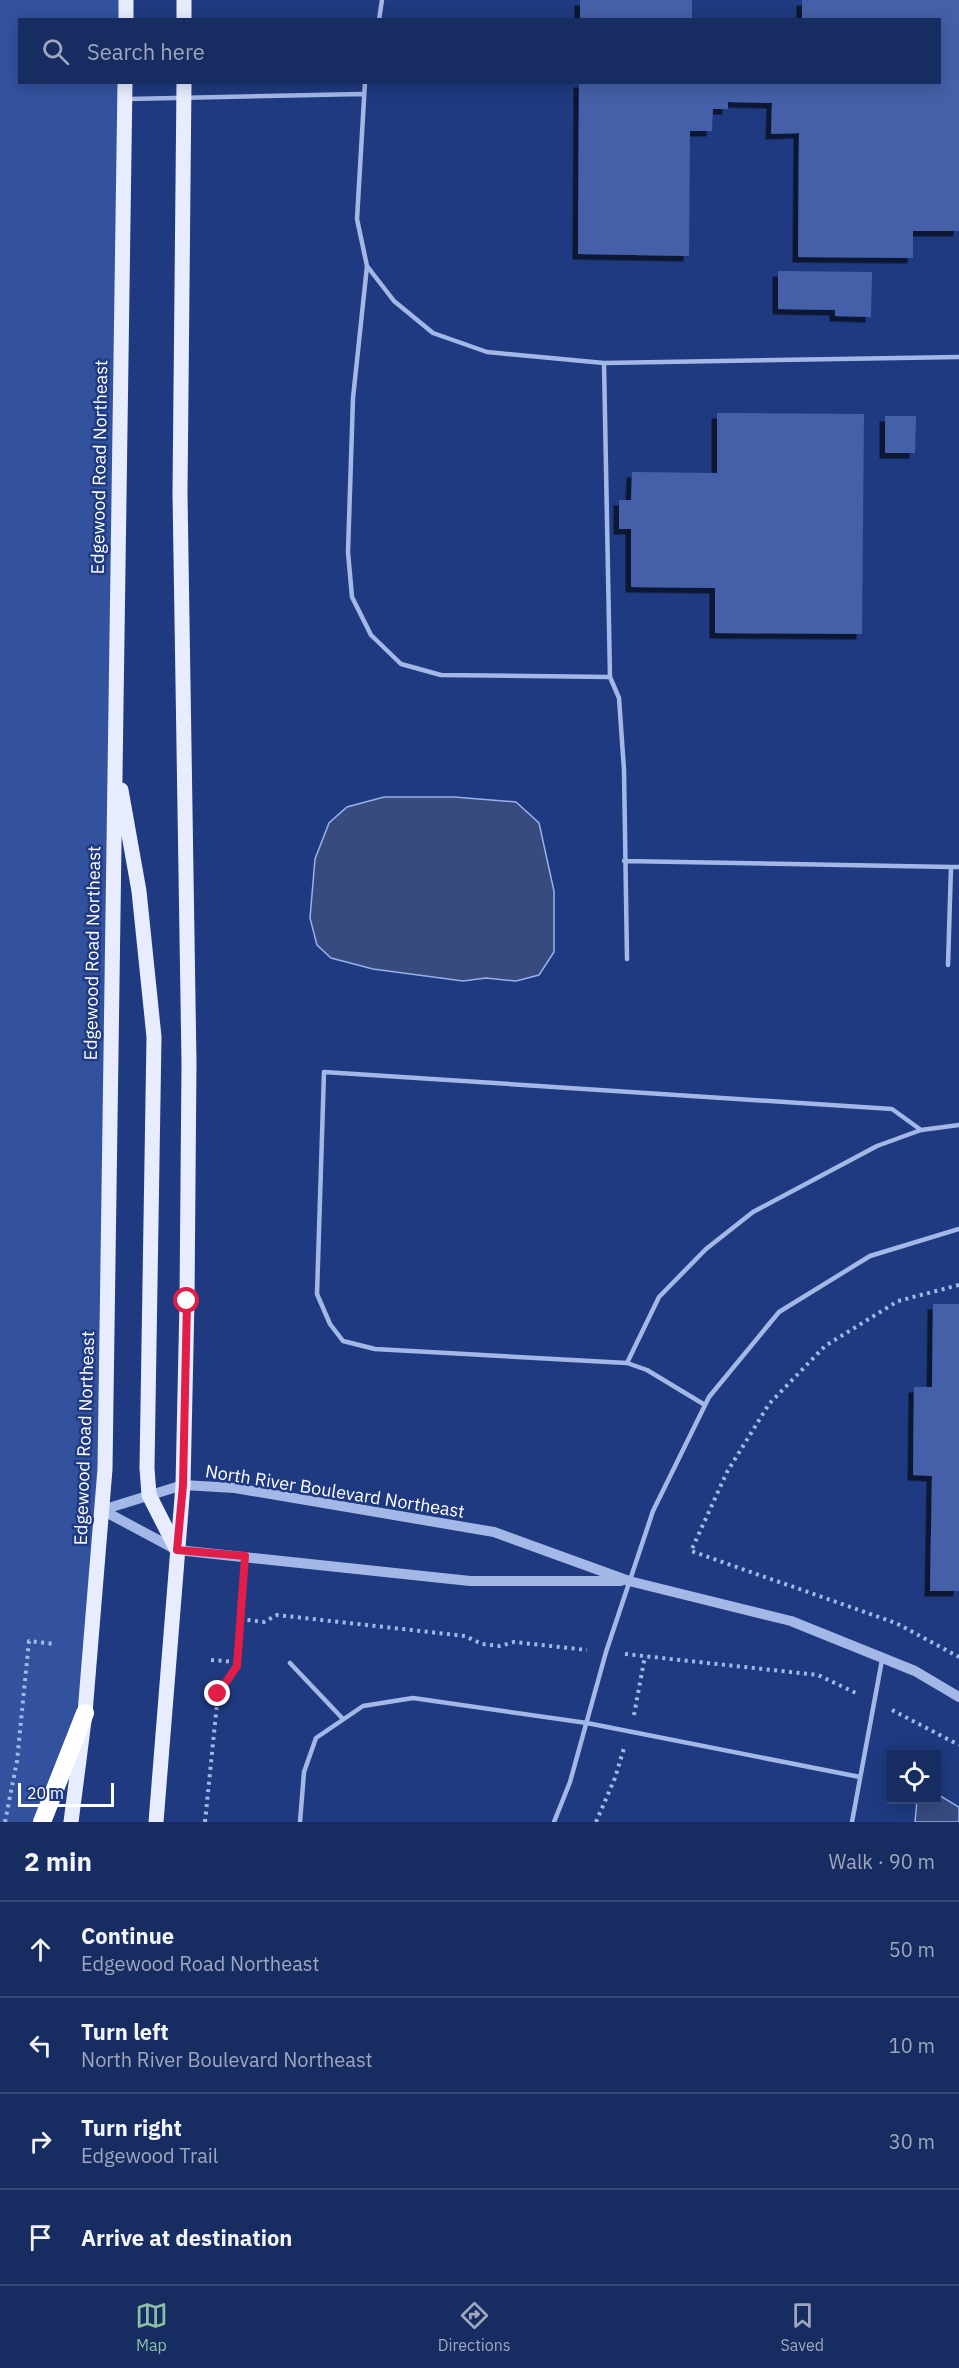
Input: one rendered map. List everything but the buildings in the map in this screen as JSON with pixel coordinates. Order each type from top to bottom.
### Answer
[{"type":"highway","points":[[42,1822],[85,1713]]},
{"type":"main road","points":[[126,0],[126,18]]},
{"type":"main road","points":[[184,0],[184,18]]},
{"type":"main road","name":"Edgewood Road Northeast","points":[[71,1822],[85,1713],[102,1510],[108,1322],[125,84]]},
{"type":"main road","points":[[156,1822],[170,1670],[183,1485],[189,1062],[180,493],[184,84]]},
{"type":"main road","points":[[114,754],[139,891],[154,1037],[147,1468],[149,1496],[177,1550]]},
{"type":"street","name":"North River Boulevard Northeast","points":[[102,1510],[183,1485],[235,1488],[494,1532],[629,1581],[791,1621],[915,1671],[959,1697]]},
{"type":"street","name":"North River Boulevard Northeast","points":[[102,1510],[177,1550],[470,1581],[629,1581]]},
{"type":"lane","points":[[379,18],[382,0]]},
{"type":"lane","points":[[364,84],[362,94],[357,219],[367,266],[353,398],[348,552],[352,597],[371,635],[401,664],[441,675],[610,677]]},
{"type":"lane","points":[[125,99],[362,94]]},
{"type":"lane","points":[[367,266],[394,301],[434,333],[487,352],[604,363],[959,357]]},
{"type":"lane","points":[[604,363],[610,677],[619,698],[624,770],[627,959]]},
{"type":"lane","points":[[624,861],[959,867]]},
{"type":"lane","points":[[948,964],[951,867]]},
{"type":"lane","points":[[705,1405],[647,1370],[627,1363],[375,1349],[343,1341],[330,1324],[317,1294],[324,1072],[892,1109],[921,1130]]},
{"type":"lane","points":[[627,1363],[658,1297],[715,1242],[753,1212],[878,1146],[921,1130],[959,1125]]},
{"type":"lane","points":[[554,1822],[570,1782],[629,1581],[653,1512],[705,1405],[779,1312],[870,1256],[959,1229]]},
{"type":"lane","points":[[852,1822],[883,1658]]},
{"type":"lane","points":[[290,1662],[343,1719]]},
{"type":"lane","points":[[300,1822],[304,1772],[316,1738],[363,1706],[413,1698],[587,1723],[860,1777]]},
{"type":"path","points":[[959,1285],[898,1301],[825,1346],[769,1404],[727,1472],[691,1551],[896,1623],[959,1657]]},
{"type":"path","points":[[205,1822],[218,1694],[237,1666],[245,1556]]},
{"type":"path","points":[[5,1822],[17,1761],[29,1641],[54,1644]]},
{"type":"path","points":[[211,1660],[237,1662]]},
{"type":"shaded area","points":[[0,0],[126,0],[126,18],[18,18],[18,84],[125,84],[105,1469],[85,1713],[42,1822],[0,1822]]},
{"type":"shaded area","points":[[384,797],[454,797],[516,802],[539,823],[554,891],[554,952],[539,975],[516,981],[486,978],[463,981],[373,969],[331,958],[317,945],[310,918],[315,859],[329,823],[347,807]]},
{"type":"shaded area","points":[[941,1796],[959,1807],[959,1822],[915,1822],[917,1804],[941,1804]]},
{"type":"route","points":[[187,1301],[183,1485],[177,1550],[245,1556],[237,1666],[218,1694]]}]
